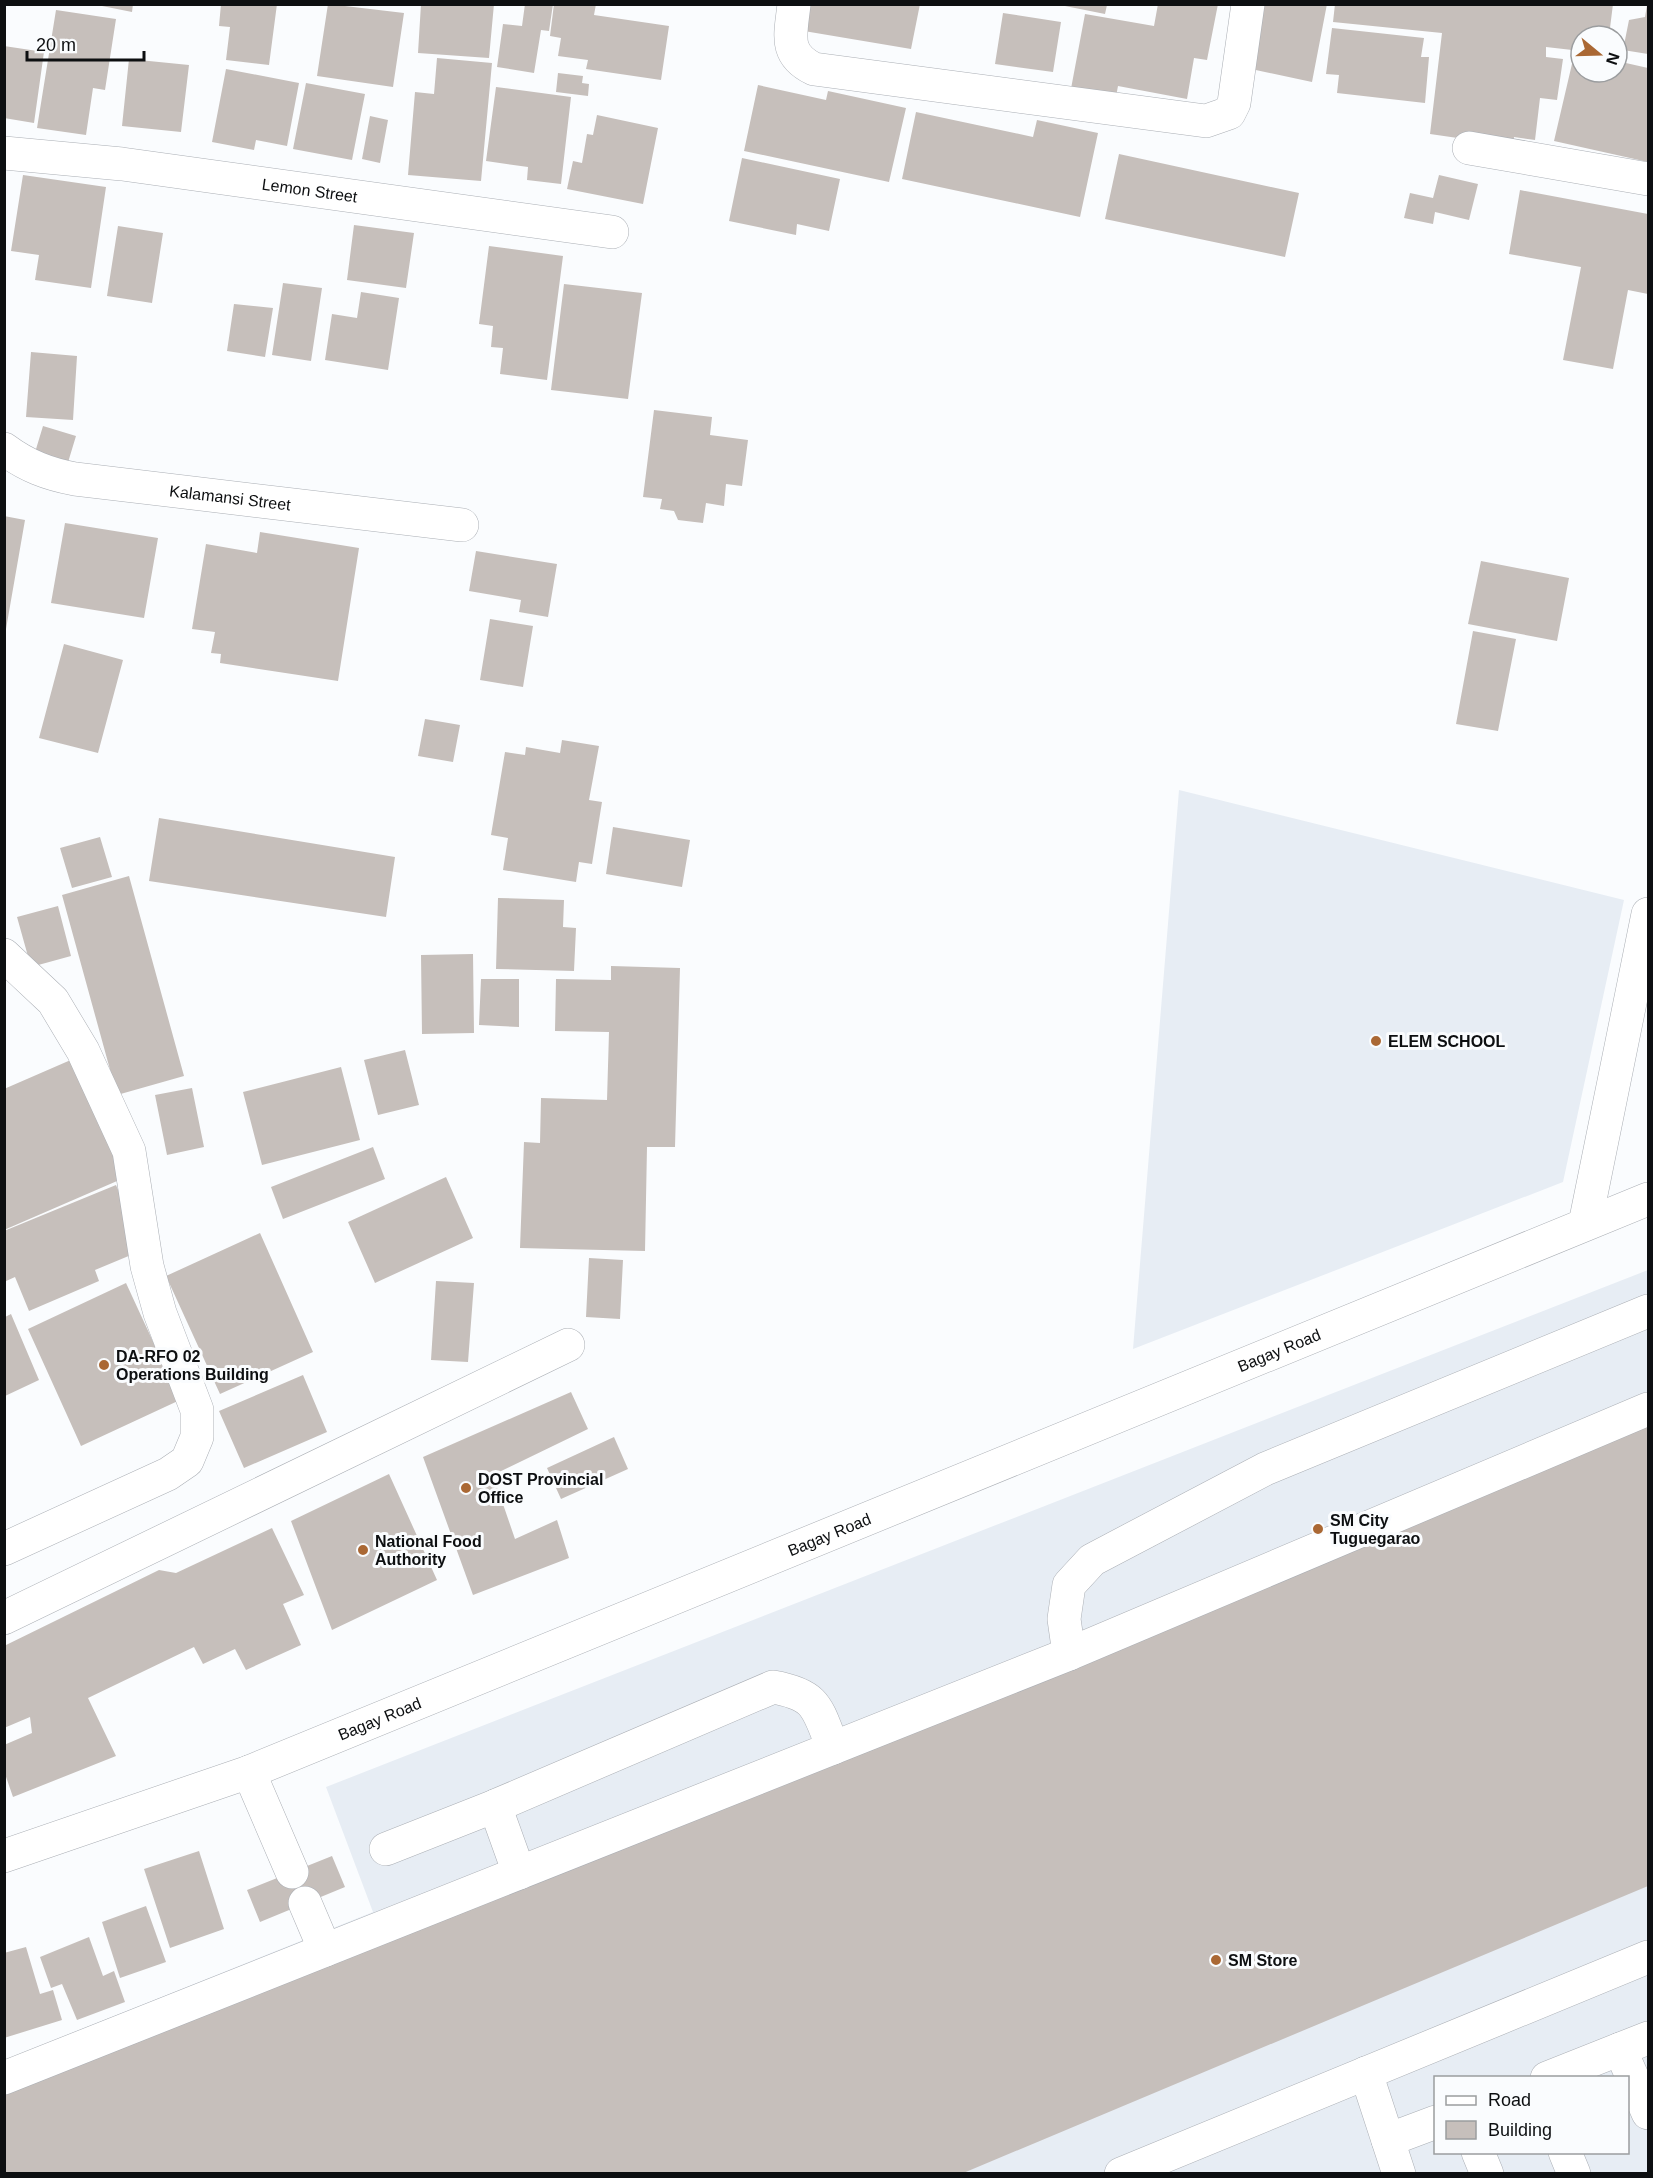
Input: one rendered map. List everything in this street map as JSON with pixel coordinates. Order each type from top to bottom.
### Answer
[{"type":"street","points":[[794,4],[790,46],[796,58],[814,69],[1206,121],[1228,113],[1234,103],[1248,4]]},
{"type":"street","points":[[1469,148],[1648,179]]},
{"type":"street","name":"Lemon Street","points":[[4,153],[122,164],[612,232]]},
{"type":"street","name":"Kalamansi Street","points":[[4,449],[19,460],[48,474],[75,479],[462,525]]},
{"type":"street","points":[[1585,1224],[1648,914]]},
{"type":"street","points":[[4,955],[53,1002],[83,1051],[129,1151],[147,1266],[160,1313],[197,1410],[197,1419],[194,1445],[187,1461],[178,1468],[4,1549]]},
{"type":"street","name":"Bagay Road","points":[[4,1856],[249,1772],[1648,1199]]},
{"type":"street","points":[[1069,1654],[1064,1619],[1069,1585],[1092,1560],[1265,1469],[1648,1311]]},
{"type":"street","points":[[4,1618],[568,1345]]},
{"type":"street","points":[[4,2078],[1069,1654],[1648,1409]]},
{"type":"street","points":[[386,1849],[495,1806],[773,1687],[799,1692],[817,1707],[833,1748]]},
{"type":"street","points":[[249,1772],[292,1872]]},
{"type":"street","points":[[495,1806],[519,1873]]},
{"type":"street","points":[[305,1903],[325,1950]]},
{"type":"street","points":[[1121,2174],[1648,1958]]},
{"type":"street","points":[[1552,2076],[1634,2043],[1648,2113]]},
{"type":"street","points":[[1366,2073],[1399,2174]]},
{"type":"street","points":[[1388,2140],[1434,2123]]},
{"type":"street","points":[[1479,2154],[1487,2174]]},
{"type":"street","points":[[1566,2154],[1574,2174]]},
{"type":"shaded area","name":"ELEM SCHOOL","points":[[1179,790],[1624,900],[1563,1182],[1133,1349]]},
{"type":"shaded area","name":"SM City Tuguegarao","points":[[1648,1270],[1648,2173],[5,2174],[5,2060],[373,1912],[326,1787]]},
{"type":"building","points":[[92,4],[133,4],[132,12]]},
{"type":"building","points":[[221,4],[277,4],[269,65],[226,60],[230,27],[219,26]]},
{"type":"building","points":[[328,4],[404,13],[393,87],[317,76]]},
{"type":"building","points":[[421,4],[494,4],[489,58],[418,53]]},
{"type":"building","points":[[525,4],[553,4],[549,31],[541,30],[534,73],[497,67],[503,24],[522,26]]},
{"type":"building","points":[[554,4],[596,4],[594,15],[669,26],[661,80],[586,69],[588,60],[558,56],[561,38],[550,36]]},
{"type":"building","points":[[808,4],[920,4],[911,49],[804,31]]},
{"type":"building","points":[[1158,4],[1218,4],[1207,60],[1194,58],[1187,99],[1118,86],[1115,102],[1070,94],[1085,14],[1154,26]]},
{"type":"building","points":[[1265,4],[1327,4],[1312,82],[1251,69]]},
{"type":"building","points":[[1335,4],[1613,4],[1610,24],[1569,24],[1569,50],[1546,47],[1546,57],[1563,59],[1557,100],[1540,98],[1535,140],[1514,137],[1513,146],[1430,134],[1442,33],[1333,22]]},
{"type":"building","points":[[1060,5],[1107,5],[1105,14]]},
{"type":"building","points":[[1647,5],[1648,54],[1629,51],[1629,20],[1645,17]]},
{"type":"building","points":[[56,10],[116,19],[105,90],[93,88],[86,135],[37,128]]},
{"type":"building","points":[[1003,13],[1061,22],[1053,72],[995,64]]},
{"type":"building","points":[[1332,28],[1424,38],[1421,57],[1429,57],[1425,103],[1337,93],[1339,75],[1326,74]]},
{"type":"building","points":[[4,46],[44,52],[34,123],[4,118]]},
{"type":"building","points":[[437,58],[492,63],[481,181],[408,175],[415,92],[434,94]]},
{"type":"building","points":[[129,59],[189,65],[181,132],[122,126]]},
{"type":"building","points":[[1629,64],[1648,68],[1648,162],[1554,141],[1569,77],[1569,84],[1629,84]]},
{"type":"building","points":[[226,69],[299,83],[287,146],[256,140],[254,150],[212,142]]},
{"type":"building","points":[[558,73],[583,76],[582,83],[589,84],[588,96],[556,92]]},
{"type":"building","points":[[306,83],[365,94],[352,160],[293,149]]},
{"type":"building","points":[[758,85],[826,100],[828,91],[906,108],[889,182],[744,151]]},
{"type":"building","points":[[496,87],[571,97],[561,184],[527,180],[528,167],[486,161]]},
{"type":"building","points":[[916,112],[1033,137],[1037,120],[1098,133],[1080,217],[902,179]]},
{"type":"building","points":[[597,115],[658,128],[643,204],[567,189],[573,161],[582,163],[587,134],[593,135]]},
{"type":"building","points":[[370,116],[388,120],[380,163],[362,159]]},
{"type":"building","points":[[1119,154],[1299,193],[1285,257],[1105,219]]},
{"type":"building","points":[[742,158],[840,179],[829,231],[797,224],[796,235],[729,221]]},
{"type":"building","points":[[23,175],[106,187],[91,288],[35,280],[39,255],[11,251]]},
{"type":"building","points":[[1439,175],[1478,184],[1469,220],[1435,212],[1433,224],[1404,218],[1410,193],[1433,198]]},
{"type":"building","points":[[1520,190],[1648,214],[1648,294],[1628,290],[1613,369],[1563,360],[1581,267],[1509,254]]},
{"type":"building","points":[[354,225],[414,233],[406,288],[347,280]]},
{"type":"building","points":[[118,226],[163,233],[152,303],[107,296]]},
{"type":"building","points":[[489,246],[563,256],[547,380],[500,374],[503,348],[491,347],[493,326],[479,324]]},
{"type":"building","points":[[283,283],[322,288],[311,361],[272,355]]},
{"type":"building","points":[[564,284],[642,293],[628,399],[551,390]]},
{"type":"building","points":[[361,292],[399,298],[388,370],[325,360],[332,314],[357,318]]},
{"type":"building","points":[[234,304],[273,308],[265,357],[227,351]]},
{"type":"building","points":[[31,352],[77,356],[73,420],[26,417]]},
{"type":"building","points":[[654,410],[712,417],[710,435],[748,440],[742,486],[726,484],[724,506],[706,503],[703,523],[678,520],[674,511],[660,509],[662,499],[643,497]]},
{"type":"building","points":[[43,426],[76,436],[66,469],[33,459]]},
{"type":"building","points":[[4,516],[25,520],[6,629],[4,629]]},
{"type":"building","points":[[65,523],[158,538],[144,618],[51,603]]},
{"type":"building","points":[[260,532],[359,548],[338,681],[220,663],[221,654],[211,653],[215,632],[192,629],[206,544],[257,553]]},
{"type":"building","points":[[476,551],[557,564],[548,617],[519,612],[521,600],[469,591]]},
{"type":"building","points":[[1481,561],[1569,578],[1557,641],[1468,624]]},
{"type":"building","points":[[490,619],[533,626],[523,687],[480,680]]},
{"type":"building","points":[[1473,631],[1516,639],[1498,731],[1456,724]]},
{"type":"building","points":[[64,644],[123,660],[98,753],[39,738]]},
{"type":"building","points":[[425,719],[460,725],[453,762],[418,756]]},
{"type":"building","points":[[562,740],[599,746],[589,800],[602,802],[592,864],[579,862],[576,882],[503,870],[508,838],[491,835],[505,752],[525,755],[526,747],[560,753]]},
{"type":"building","points":[[159,818],[395,857],[386,917],[149,881]]},
{"type":"building","points":[[613,827],[690,840],[682,887],[606,874]]},
{"type":"building","points":[[100,837],[112,877],[72,888],[60,848]]},
{"type":"building","points":[[129,876],[184,1076],[117,1095],[62,895]]},
{"type":"building","points":[[498,898],[564,900],[563,927],[576,928],[574,971],[496,969]]},
{"type":"building","points":[[58,906],[71,956],[31,967],[17,917]]},
{"type":"building","points":[[473,954],[474,1033],[422,1034],[421,955]]},
{"type":"building","points":[[611,966],[680,968],[675,1147],[647,1147],[645,1251],[520,1248],[524,1142],[540,1143],[541,1098],[607,1100],[609,1032],[555,1031],[556,979],[611,980]]},
{"type":"building","points":[[481,979],[519,979],[519,1027],[479,1025]]},
{"type":"building","points":[[405,1050],[419,1105],[378,1115],[364,1060]]},
{"type":"building","points":[[73,1059],[124,1178],[4,1230],[4,1089]]},
{"type":"building","points":[[341,1067],[360,1140],[262,1165],[243,1092]]},
{"type":"building","points":[[192,1088],[204,1147],[167,1155],[155,1095]]},
{"type":"building","points":[[373,1147],[385,1179],[283,1219],[271,1187]]},
{"type":"building","points":[[446,1177],[473,1238],[375,1283],[348,1222]]},
{"type":"building","points":[[116,1185],[143,1250],[95,1270],[99,1281],[29,1311],[15,1277],[4,1282],[4,1231]]},
{"type":"building","points":[[260,1233],[313,1352],[220,1394],[166,1276]]},
{"type":"building","points":[[589,1258],[623,1260],[620,1319],[586,1317]]},
{"type":"building","points":[[436,1281],[474,1283],[468,1362],[431,1360]]},
{"type":"building","name":"DA-RFO 02 Operations Building","points":[[126,1283],[180,1400],[81,1446],[28,1329]]},
{"type":"building","points":[[11,1314],[39,1380],[5,1396],[5,1317]]},
{"type":"building","points":[[303,1375],[327,1432],[244,1468],[219,1411]]},
{"type":"building","name":"DOST Provincial Office","points":[[571,1392],[588,1429],[493,1475],[515,1539],[557,1520],[569,1558],[473,1595],[423,1457]]},
{"type":"building","name":"SM City Tuguegarao","points":[[1648,1421],[1648,1886],[961,2174],[4,2174],[4,2084]]},
{"type":"building","points":[[614,1437],[628,1469],[561,1499],[547,1468]]},
{"type":"building","name":"National Food Authority","points":[[389,1474],[437,1580],[332,1630],[291,1521]]},
{"type":"building","points":[[272,1528],[304,1595],[283,1604],[301,1645],[246,1670],[235,1649],[203,1664],[194,1647],[88,1698],[116,1756],[13,1797],[4,1771],[4,1745],[32,1733],[30,1717],[4,1728],[4,1646],[159,1570],[176,1573]]},
{"type":"building","points":[[199,1851],[224,1929],[170,1948],[144,1869]]},
{"type":"building","points":[[332,1856],[345,1887],[260,1922],[247,1890]]},
{"type":"building","points":[[146,1906],[166,1962],[120,1978],[102,1922]]},
{"type":"building","points":[[89,1937],[103,1976],[114,1971],[125,2002],[77,2020],[62,1984],[51,1988],[40,1957]]},
{"type":"building","points":[[26,1947],[40,1994],[53,1990],[62,2020],[4,2038],[4,1953]]},
{"type":"place","name":"ELEM SCHOOL","points":[[1376,1041]]},
{"type":"place","name":"DA-RFO 02 Operations Building","points":[[104,1365]]},
{"type":"place","name":"DOST Provincial Office","points":[[466,1488]]},
{"type":"place","name":"SM City Tuguegarao","points":[[1318,1529]]},
{"type":"place","name":"National Food Authority","points":[[363,1550]]},
{"type":"place","name":"SM Store","points":[[1216,1960]]}]
